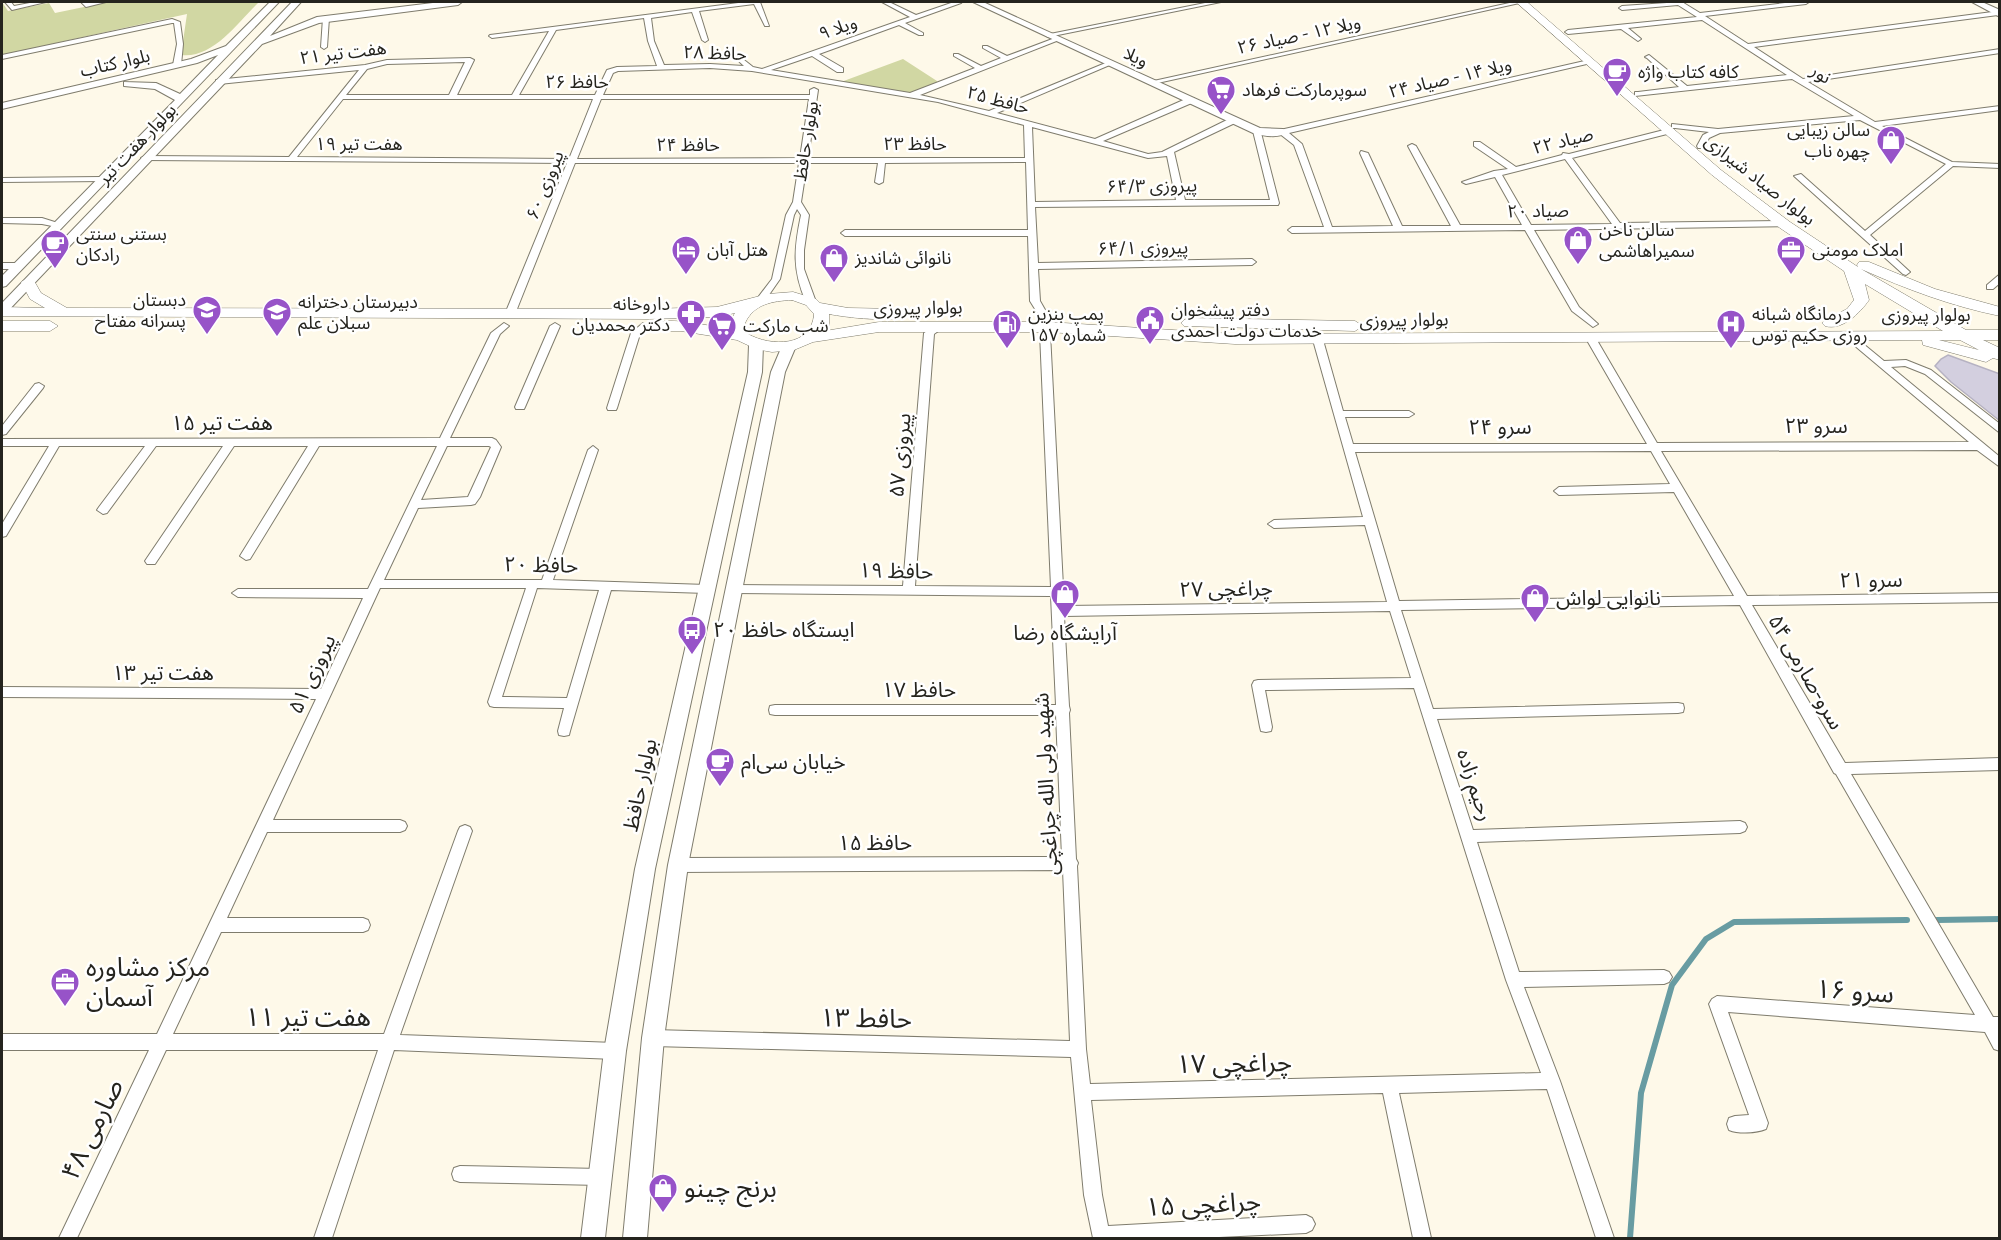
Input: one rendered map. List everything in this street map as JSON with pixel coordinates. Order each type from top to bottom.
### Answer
[{"type":"main road","name":"بولوار صیاد شیرازی","points":[[1521,2],[1589,62],[1672,128],[1785,224],[1960,328],[2000,355]]},
{"type":"main road","name":"بولوار صیاد شیرازی","points":[[1532,2],[1638,94],[1672,128],[1701,146],[1853,265],[1938,322]]},
{"type":"main road","points":[[1853,265],[1953,301],[2000,312]]},
{"type":"main road","points":[[1830,323],[1852,312],[1862,300],[1853,265]]},
{"type":"main road","points":[[28,282],[35,296],[66,313]]},
{"type":"main road","points":[[2,311],[507,320],[555,326],[681,327],[749,341],[766,347],[789,346],[809,338],[817,333],[823,319],[814,304],[793,297],[717,312],[507,320],[2,326]]},
{"type":"main road","points":[[749,341],[737,323],[744,310],[756,303]]},
{"type":"main road","name":"بولوار پیروزی","points":[[814,304],[864,314],[1046,321],[1847,335],[1899,334],[2000,322]]},
{"type":"main road","name":"بولوار پیروزی","points":[[809,338],[879,327],[939,327],[1046,321],[1229,339],[1318,340],[1830,323],[1938,322],[1991,335]]},
{"type":"main road","points":[[2,341],[48,326]]},
{"type":"main road","points":[[1899,334],[2000,362]]},
{"type":"main road","points":[[1991,335],[2000,343]]},
{"type":"street","points":[[8,2],[12,8],[43,2]]},
{"type":"street","points":[[84,2],[86,5],[103,2]]},
{"type":"street","name":"بولوار هفت تیر","points":[[2,283],[275,2]]},
{"type":"street","points":[[254,46],[315,15],[418,2]]},
{"type":"street","points":[[294,4],[315,15],[458,2]]},
{"type":"street","points":[[492,36],[756,2],[766,25]]},
{"type":"street","points":[[885,2],[915,17]]},
{"type":"street","name":"ویلا ۹","points":[[761,71],[959,2]]},
{"type":"street","name":"ویلا","points":[[977,2],[1257,131],[1283,132]]},
{"type":"street","points":[[911,95],[1008,59],[1053,37],[1218,2]]},
{"type":"street","name":"ویلا ۱۲ - صیاد ۲۶","points":[[1153,82],[1521,2]]},
{"type":"street","points":[[1623,8],[1679,2]]},
{"type":"street","name":"نور","points":[[1679,2],[1860,118],[1908,145],[1951,164]]},
{"type":"street","points":[[1569,32],[1806,2]]},
{"type":"street","points":[[1976,2],[1999,11]]},
{"type":"street","points":[[1991,2],[1999,11]]},
{"type":"street","name":"بولوار هفت تیر","points":[[2,311],[145,158],[294,4]]},
{"type":"street","points":[[695,9],[705,40]]},
{"type":"street","points":[[1749,46],[1999,11]]},
{"type":"street","points":[[315,15],[324,47]]},
{"type":"street","points":[[647,15],[651,41],[661,67]]},
{"type":"street","points":[[2,57],[172,21],[177,22],[180,30],[177,65]]},
{"type":"street","points":[[900,22],[921,34]]},
{"type":"street","points":[[1622,26],[1638,39]]},
{"type":"street","points":[[514,97],[554,28]]},
{"type":"street","name":"بلوار کتاب","points":[[2,106],[177,65],[214,55],[234,45]]},
{"type":"street","points":[[985,47],[1008,59]]},
{"type":"street","points":[[1638,94],[1799,78],[1932,62],[2000,51]]},
{"type":"street","points":[[813,53],[840,70]]},
{"type":"street","points":[[734,54],[752,69]]},
{"type":"street","points":[[956,55],[982,69]]},
{"type":"street","points":[[1649,57],[1686,88]]},
{"type":"street","name":"هفت تیر ۲۱","points":[[219,82],[365,67],[387,62],[471,61],[452,97]]},
{"type":"street","name":"ویلا ۱۴ - صیاد ۲۴","points":[[1283,132],[1589,62]]},
{"type":"street","points":[[991,113],[1110,63]]},
{"type":"street","points":[[291,159],[365,67]]},
{"type":"street","name":"حافظ ۲۸","points":[[613,70],[661,67],[752,69],[816,80]]},
{"type":"street","name":"پیروزی ۶۰","points":[[507,320],[598,97],[613,70]]},
{"type":"street","points":[[147,84],[163,76],[162,73],[154,71]]},
{"type":"street","name":"حافظ ۲۵","points":[[816,80],[911,95],[991,113],[1148,156],[1170,152]]},
{"type":"street","name":"بولوار حافظ","points":[[797,202],[816,80]]},
{"type":"street","name":"بلوار کتاب","points":[[2,112],[107,87],[147,84],[160,86],[180,99]]},
{"type":"street","name":"حافظ ۲۶","points":[[341,97],[813,97]]},
{"type":"street","points":[[1095,142],[1191,100]]},
{"type":"street","points":[[1873,125],[2000,108]]},
{"type":"street","name":"صیاد ۲۲","points":[[1466,182],[1672,128],[1718,131],[1860,118]]},
{"type":"street","points":[[1181,202],[1170,152],[1234,120]]},
{"type":"street","name":"شهید ولی الله چراغچی","points":[[1028,123],[1030,233],[1035,266],[1035,302],[1046,321],[1078,1049],[1093,1195],[1102,1237]]},
{"type":"street","name":"پیروزی ۶۴/۳","points":[[1030,205],[1275,203],[1257,131]]},
{"type":"street","points":[[1701,146],[1706,137],[1718,131]]},
{"type":"street","points":[[1283,132],[1298,144],[1329,230]]},
{"type":"street","points":[[1477,144],[1514,169]]},
{"type":"street","points":[[1412,146],[1457,228]]},
{"type":"street","points":[[1364,153],[1399,229]]},
{"type":"street","points":[[1566,155],[1618,226]]},
{"type":"street","name":"هفت تیر ۱۹","points":[[145,158],[573,161]]},
{"type":"street","name":"حافظ ۲۴","points":[[573,161],[803,159]]},
{"type":"street","name":"حافظ ۲۳","points":[[803,159],[1028,160]]},
{"type":"street","points":[[879,182],[882,159]]},
{"type":"street","points":[[1864,235],[1951,164],[2000,166]]},
{"type":"street","points":[[1497,173],[1575,309],[1594,331]]},
{"type":"street","points":[[1797,176],[1906,272]]},
{"type":"street","points":[[2,180],[101,179]]},
{"type":"street","points":[[756,303],[777,279],[789,215],[797,202],[805,215],[798,254],[800,278],[814,304]]},
{"type":"street","points":[[2,221],[42,221],[57,224]]},
{"type":"street","name":"صیاد ۲۰","points":[[1292,230],[1785,224]]},
{"type":"street","points":[[845,233],[1030,233]]},
{"type":"street","name":"پیروزی ۶۴/۱","points":[[1035,266],[1252,262]]},
{"type":"street","points":[[2,266],[17,266]]},
{"type":"street","points":[[1990,287],[2000,277]]},
{"type":"street","name":"پیروزی ۵۱","points":[[162,1042],[413,504],[496,333],[507,320]]},
{"type":"street","points":[[520,407],[555,326]]},
{"type":"street","points":[[612,408],[636,333],[643,326]]},
{"type":"street","name":"پیروزی ۵۷","points":[[909,590],[929,333],[939,327]]},
{"type":"street","name":"سرو-صارمی ۵۴","points":[[1594,331],[1593,342],[1652,446],[1839,769],[1994,1025],[2000,1043]]},
{"type":"street","points":[[1847,335],[2000,463]]},
{"type":"street","name":"رحیم زاده","points":[[1318,340],[1369,521],[1428,714],[1514,980],[1552,1081],[1605,1239]]},
{"type":"street","name":"بولوار حافظ","points":[[593,1239],[615,1051],[645,869],[755,372],[749,341]]},
{"type":"street","points":[[635,1239],[652,1038],[678,865],[778,372],[789,346]]},
{"type":"street","points":[[1883,364],[1906,363],[1928,372],[2000,430]]},
{"type":"street","points":[[2,432],[39,386]]},
{"type":"street","points":[[1339,414],[1409,414]]},
{"type":"street","name":"هفت تیر ۱۵","points":[[2,442],[492,442],[496,447],[475,497],[471,501],[413,504]]},
{"type":"street","points":[[2,534],[56,442]]},
{"type":"street","points":[[103,510],[153,442]]},
{"type":"street","points":[[151,561],[230,443]]},
{"type":"street","points":[[246,556],[315,443]]},
{"type":"street","name":"سرو ۲۳","points":[[1652,446],[1979,446]]},
{"type":"street","name":"سرو ۲۴","points":[[1348,448],[1652,446]]},
{"type":"street","points":[[570,703],[494,702],[593,450]]},
{"type":"street","points":[[1558,490],[1677,488]]},
{"type":"street","points":[[1274,524],[1369,521]]},
{"type":"street","name":"حافظ ۲۰","points":[[238,593],[540,584],[707,589]]},
{"type":"street","points":[[564,731],[570,703],[606,586]]},
{"type":"street","name":"حافظ ۱۹","points":[[735,589],[1058,592]]},
{"type":"street","name":"سرو ۲۱","points":[[1568,604],[2000,597]]},
{"type":"street","name":"چراغچی ۲۷","points":[[1059,610],[1568,604]]},
{"type":"street","points":[[1266,727],[1258,685],[1419,683]]},
{"type":"street","name":"هفت تیر ۱۳","points":[[2,692],[324,694]]},
{"type":"street","points":[[1428,714],[1678,708]]},
{"type":"street","name":"حافظ ۱۷","points":[[775,710],[1064,710]]},
{"type":"street","points":[[1839,769],[2000,764]]},
{"type":"street","points":[[263,826],[400,826]]},
{"type":"street","points":[[1468,836],[1740,827]]},
{"type":"street","points":[[323,1239],[389,1042],[465,831]]},
{"type":"street","name":"حافظ ۱۵","points":[[678,865],[1071,863]]},
{"type":"street","points":[[217,925],[363,925]]},
{"type":"street","points":[[1514,980],[1664,977]]},
{"type":"street","name":"سرو ۱۶","points":[[1735,1124],[1760,1123],[1718,1004],[1994,1025]]},
{"type":"street","name":"حافط ۱۳","points":[[652,1038],[1078,1049]]},
{"type":"street","name":"هفت تیر ۱۱","points":[[2,1042],[389,1042],[615,1051]]},
{"type":"street","name":"صارمی ۴۸","points":[[68,1239],[162,1042]]},
{"type":"street","name":"چراغچی ۱۷","points":[[1082,1092],[1552,1081]]},
{"type":"street","points":[[1389,1084],[1422,1239]]},
{"type":"street","points":[[460,1174],[600,1177]]},
{"type":"street","name":"چراغچی ۱۵","points":[[1102,1237],[1306,1224]]},
{"type":"green space","points":[[2,2],[8,11],[49,3],[55,13],[108,2],[259,2],[224,38],[193,55],[181,55],[187,14],[2,55]]},
{"type":"green space","points":[[903,59],[937,81],[938,84],[912,93],[841,82]]},
{"type":"building","points":[[1948,355],[2000,374],[2000,421],[1951,382],[1935,366]]},
{"type":"waterway","points":[[1937,920],[2000,919]]},
{"type":"waterway","points":[[1630,1238],[1641,1093],[1672,985],[1706,939],[1734,922],[1907,920]]},
{"type":"place","name":"کافه کتاب واژه","points":[[1617,98]]},
{"type":"place","name":"سوپرمارکت فرهاد","points":[[1221,116]]},
{"type":"place","name":"سالن زیبایی چهره ناب","points":[[1891,166]]},
{"type":"place","name":"سالن ناخن سمیراهاشمی","points":[[1578,266]]},
{"type":"place","name":"بستنی سنتی رادکان","points":[[55,270]]},
{"type":"place","name":"هتل آبان","points":[[686,276]]},
{"type":"place","name":"املاک مومنی","points":[[1791,276]]},
{"type":"place","name":"نانوائی شاندیز","points":[[834,284]]},
{"type":"place","name":"دبستان پسرانه مفتاح","points":[[207,336]]},
{"type":"place","name":"دبیرستان دخترانه سبلان علم","points":[[277,338]]},
{"type":"place","name":"داروخانه دکتر محمدیان","points":[[691,340]]},
{"type":"place","name":"دفتر پیشخوان خدمات دولت احمدی","points":[[1150,346]]},
{"type":"place","name":"پمپ بنزین شماره ۱۵۷","points":[[1007,350]]},
{"type":"place","name":"درمانگاه شبانه روزی حکیم توس","points":[[1731,350]]},
{"type":"place","name":"شب مارکت","points":[[722,352]]},
{"type":"place","name":"آرایشگاه رضا","points":[[1065,620]]},
{"type":"place","name":"نانوایی لواش","points":[[1535,624]]},
{"type":"place","name":"ایستگاه حافظ ۲۰","points":[[692,656]]},
{"type":"place","name":"خیابان سی‌ام","points":[[720,788]]},
{"type":"place","name":"مرکز مشاوره آسمان","points":[[65,1008]]},
{"type":"place","name":"برنج چینو","points":[[663,1214]]}]
